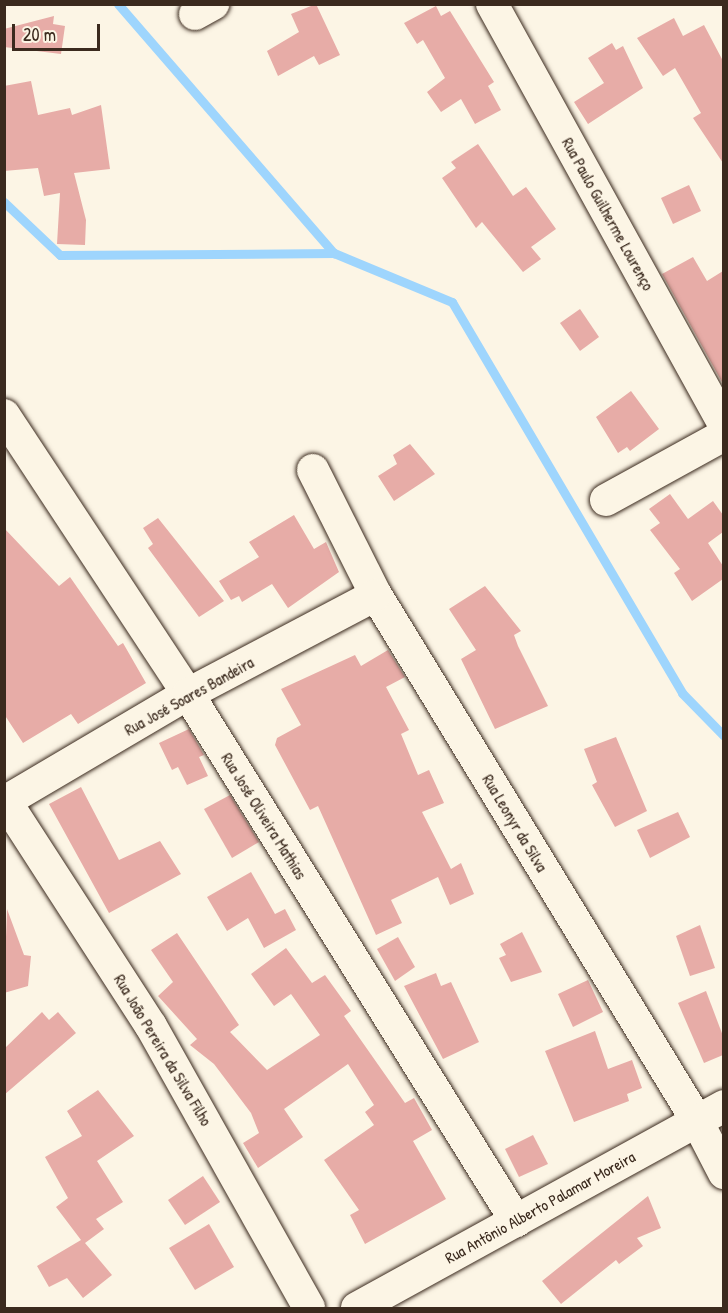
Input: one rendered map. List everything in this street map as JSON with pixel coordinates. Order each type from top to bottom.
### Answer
[{"type":"street","name":"Rua Paulo Guilherme Lourenço","points":[[492,4],[723,424]]},
{"type":"street","name":"Rua José Oliveira Mathias","points":[[4,415],[188,694],[516,1221]]},
{"type":"street","points":[[606,500],[723,435]]},
{"type":"street","name":"Rua Leonyr da Silva","points":[[313,470],[376,595],[710,1112],[723,1173]]},
{"type":"street","name":"Rua José Soares Bandeira","points":[[5,800],[188,694],[376,595]]},
{"type":"street","name":"Rua João Pereira da Silva Filho","points":[[5,800],[151,1026],[309,1308]]},
{"type":"street","name":"Rua Antônio Alberto Palamar Moreira","points":[[357,1308],[710,1112]]},
{"type":"building","points":[[316,4],[340,55],[319,65],[314,56],[278,76],[267,51],[299,32],[291,14]]},
{"type":"building","points":[[436,6],[441,16],[450,11],[494,82],[488,86],[501,110],[475,124],[461,99],[441,112],[427,92],[445,78],[423,40],[417,44],[404,23]]},
{"type":"building","points":[[54,16],[53,24],[65,26],[61,54],[4,47],[4,29]]},
{"type":"building","points":[[674,18],[683,36],[704,25],[723,61],[723,163],[693,118],[701,113],[675,68],[663,76],[637,38]]},
{"type":"building","points":[[612,43],[616,50],[623,46],[643,88],[588,124],[574,102],[604,83],[588,58]]},
{"type":"building","points":[[31,81],[38,115],[70,108],[72,115],[101,105],[110,169],[74,173],[86,220],[85,245],[57,244],[60,193],[44,196],[38,168],[4,171],[4,86]]},
{"type":"building","points":[[478,144],[513,196],[526,187],[556,229],[531,247],[541,259],[523,272],[482,222],[476,228],[442,178],[456,168],[451,162]]},
{"type":"building","points":[[689,185],[701,211],[673,224],[661,198]]},
{"type":"building","points":[[693,257],[707,281],[723,271],[723,384],[662,274]]},
{"type":"building","points":[[580,309],[599,337],[580,351],[560,323]]},
{"type":"building","points":[[631,391],[659,429],[630,451],[627,447],[618,453],[596,417]]},
{"type":"building","points":[[410,444],[435,474],[394,501],[378,476],[397,464],[393,455]]},
{"type":"building","points":[[670,494],[688,519],[713,501],[723,515],[723,532],[708,543],[723,566],[723,579],[692,601],[674,573],[680,569],[650,530],[660,523],[649,509]]},
{"type":"building","points":[[294,515],[314,549],[326,542],[339,572],[288,608],[272,584],[242,602],[239,596],[231,600],[219,581],[259,557],[249,542]]},
{"type":"building","points":[[158,518],[224,601],[199,617],[148,548],[153,544],[143,528]]},
{"type":"building","points":[[4,528],[59,586],[70,577],[118,646],[123,643],[146,683],[78,724],[71,714],[23,743],[4,714]]},
{"type":"building","points":[[485,586],[521,631],[514,635],[548,706],[495,729],[461,659],[476,650],[449,609]]},
{"type":"building","points":[[388,650],[405,677],[386,687],[409,730],[401,734],[418,775],[429,770],[444,803],[422,812],[451,869],[461,863],[474,894],[450,905],[438,877],[391,900],[402,923],[376,935],[318,806],[310,810],[275,745],[277,738],[301,725],[281,689],[355,655],[361,666]]},
{"type":"building","points":[[189,729],[204,755],[199,757],[208,776],[187,785],[178,767],[172,770],[159,743]]},
{"type":"building","points":[[616,737],[647,811],[615,827],[592,785],[597,782],[584,749]]},
{"type":"building","points":[[81,787],[119,860],[160,841],[181,874],[109,913],[49,804]]},
{"type":"building","points":[[230,795],[259,842],[232,858],[204,809]]},
{"type":"building","points":[[678,812],[690,837],[650,858],[637,830]]},
{"type":"building","points":[[251,872],[275,914],[285,909],[296,930],[264,948],[248,918],[227,931],[207,897]]},
{"type":"building","points":[[7,909],[24,955],[31,956],[28,986],[4,993]]},
{"type":"building","points":[[700,925],[715,968],[690,976],[676,936]]},
{"type":"building","points":[[522,932],[542,972],[511,982],[499,958],[506,955],[500,944]]},
{"type":"building","points":[[177,933],[239,1025],[230,1032],[267,1070],[320,1035],[291,994],[274,1006],[251,974],[286,948],[312,983],[325,975],[351,1011],[344,1016],[405,1103],[414,1098],[432,1130],[413,1141],[446,1199],[365,1244],[350,1215],[359,1210],[324,1160],[374,1125],[365,1112],[374,1105],[348,1064],[284,1109],[303,1137],[258,1168],[243,1143],[259,1133],[251,1113],[214,1064],[190,1045],[197,1039],[158,996],[173,982],[151,950]]},
{"type":"building","points":[[398,937],[415,967],[395,981],[377,949]]},
{"type":"building","points":[[436,973],[441,986],[451,982],[479,1042],[443,1059],[404,986]]},
{"type":"building","points":[[588,980],[603,1012],[573,1027],[558,994]]},
{"type":"building","points":[[706,991],[723,1036],[723,1055],[704,1063],[678,1003]]},
{"type":"building","points":[[42,1012],[49,1020],[58,1012],[76,1033],[4,1095],[4,1049]]},
{"type":"building","points":[[595,1031],[608,1069],[632,1060],[642,1088],[627,1094],[629,1101],[574,1122],[545,1051]]},
{"type":"building","points":[[98,1090],[134,1136],[97,1161],[123,1202],[96,1219],[104,1229],[85,1243],[112,1275],[83,1298],[67,1278],[49,1287],[37,1266],[81,1240],[56,1207],[68,1198],[45,1157],[82,1136],[67,1111]]},
{"type":"building","points":[[533,1135],[548,1164],[519,1177],[505,1149]]},
{"type":"building","points":[[203,1176],[220,1202],[185,1225],[168,1200]]},
{"type":"building","points":[[648,1196],[661,1228],[637,1238],[643,1246],[619,1264],[616,1260],[561,1304],[542,1281]]},
{"type":"building","points":[[209,1224],[234,1267],[195,1290],[169,1248]]},
{"type":"waterway","points":[[118,4],[334,253],[452,302],[682,693],[724,736]]},
{"type":"waterway","points":[[4,202],[60,255],[334,253]]}]
